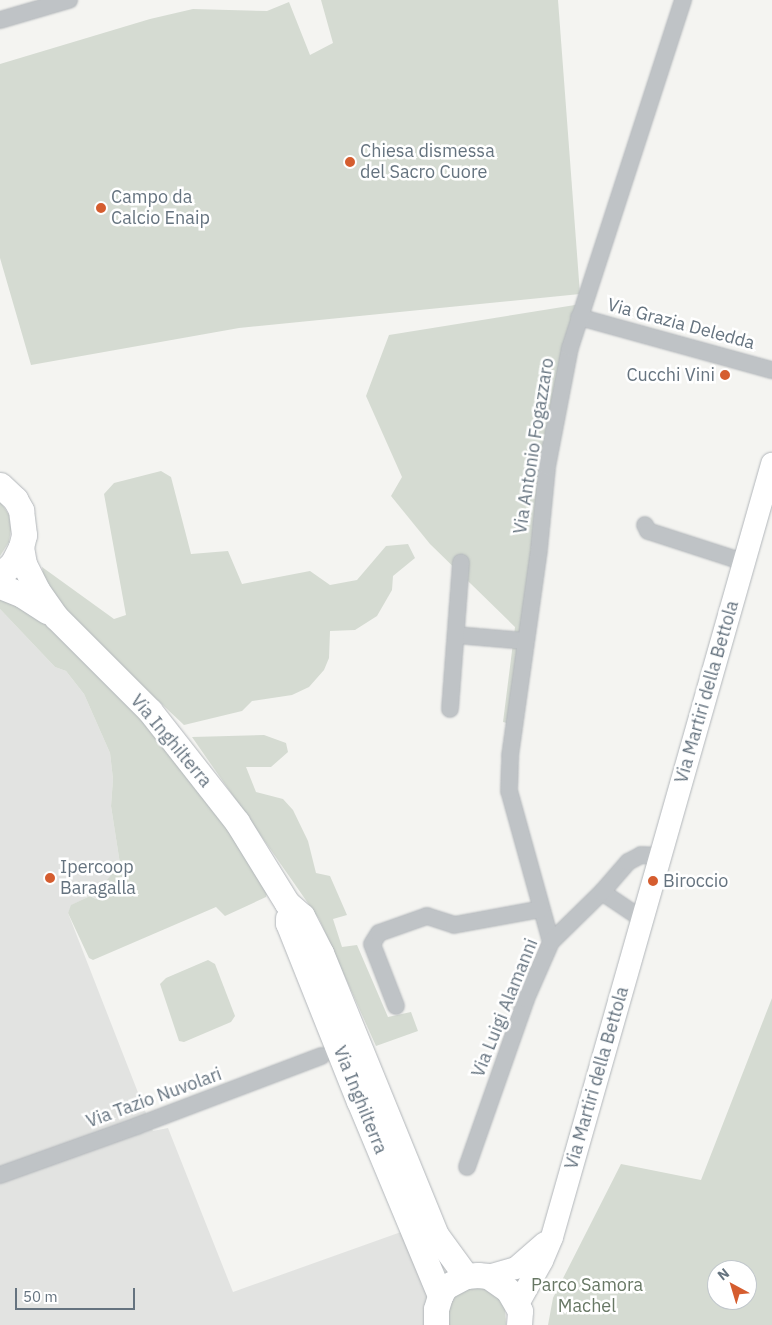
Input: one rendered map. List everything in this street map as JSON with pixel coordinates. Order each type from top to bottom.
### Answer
[{"type":"main road","name":"Via Martiri della Bettola","points":[[520,1318],[552,1237],[772,464]]},
{"type":"main road","name":"Via Inghilterra","points":[[0,485],[15,499],[21,510],[24,535],[21,548],[24,564],[56,617],[150,711],[237,822],[287,903],[302,916],[321,953],[436,1235],[477,1276]]},
{"type":"main road","points":[[0,575],[13,563],[21,548]]},
{"type":"main road","name":"Via Inghilterra","points":[[0,586],[22,595],[56,617]]},
{"type":"main road","name":"Via Inghilterra","points":[[287,903],[288,923],[440,1296]]},
{"type":"main road","points":[[436,1325],[436,1309],[445,1287],[477,1276],[516,1268],[552,1237]]},
{"type":"main road","name":"Via Martiri della Bettola","points":[[477,1276],[508,1290],[520,1318]]},
{"type":"street","points":[[0,20],[69,0]]},
{"type":"street","name":"Via Antonio Fogazzaro","points":[[551,942],[509,791],[510,756],[547,468],[563,374],[579,317],[683,0]]},
{"type":"street","name":"Via Grazia Deledda","points":[[579,317],[772,370]]},
{"type":"street","points":[[645,525],[648,531],[744,562]]},
{"type":"street","points":[[450,709],[461,562]]},
{"type":"street","points":[[456,635],[526,641]]},
{"type":"street","name":"Via Luigi Alamanni","points":[[467,1167],[526,999],[551,942],[602,892],[628,862],[641,855],[660,856]]},
{"type":"street","points":[[602,892],[642,919]]},
{"type":"street","points":[[396,1006],[372,944],[379,933],[427,916],[454,924],[541,909]]},
{"type":"street","name":"Via Tazio Nuvolari","points":[[0,1175],[137,1126],[321,1056]]},
{"type":"shaded area","points":[[0,609],[55,667],[66,671],[84,694],[110,753],[113,779],[111,806],[120,864],[104,885],[105,890],[96,899],[90,896],[72,905],[68,913],[153,1131],[168,1128],[233,1292],[401,1232],[458,1325],[0,1325]]},
{"type":"green space","points":[[321,0],[558,0],[580,294],[239,328],[31,365],[0,258],[0,64],[150,19],[193,9],[267,11],[289,2],[310,55],[333,43]]},
{"type":"green space","points":[[575,305],[582,307],[570,348],[515,725],[503,722],[515,627],[430,544],[391,496],[402,477],[366,396],[389,335]]},
{"type":"green space","points":[[161,471],[171,477],[191,554],[228,551],[242,584],[310,571],[330,585],[357,580],[386,546],[408,544],[415,558],[393,576],[392,590],[377,616],[355,630],[330,631],[329,658],[324,670],[309,687],[292,695],[252,701],[242,711],[184,725],[63,611],[44,580],[42,567],[114,619],[126,615],[104,494],[114,483]]},
{"type":"green space","points":[[0,501],[9,515],[11,529],[9,542],[0,556]]},
{"type":"green space","points":[[0,594],[37,610],[138,712],[194,781],[268,890],[266,897],[225,916],[216,907],[93,960],[89,958],[68,913],[71,905],[90,896],[96,899],[105,890],[103,885],[120,864],[111,806],[113,779],[110,753],[84,694],[66,671],[55,667],[0,609]]},
{"type":"green space","points":[[264,735],[286,743],[288,752],[271,767],[246,767],[256,792],[283,799],[293,810],[308,841],[316,873],[330,876],[347,915],[333,919],[342,947],[357,945],[388,1017],[411,1012],[418,1031],[376,1046],[319,919],[192,737]]},
{"type":"green space","points":[[208,960],[215,964],[235,1016],[231,1022],[184,1042],[179,1041],[160,984],[166,978]]},
{"type":"green space","name":"Parco Samora Machel","points":[[772,998],[772,1325],[548,1325],[553,1298],[621,1164],[701,1180]]},
{"type":"green space","points":[[473,1287],[487,1288],[498,1295],[505,1307],[506,1325],[447,1325],[446,1311],[451,1300],[461,1291]]},
{"type":"place","name":"Chiesa dismessa del Sacro Cuore","points":[[350,162]]},
{"type":"place","name":"Campo da Calcio Enaip","points":[[101,208]]},
{"type":"place","name":"Cucchi Vini","points":[[725,375]]},
{"type":"place","name":"Ipercoop Baragalla","points":[[50,878]]},
{"type":"place","name":"Biroccio","points":[[653,881]]}]
